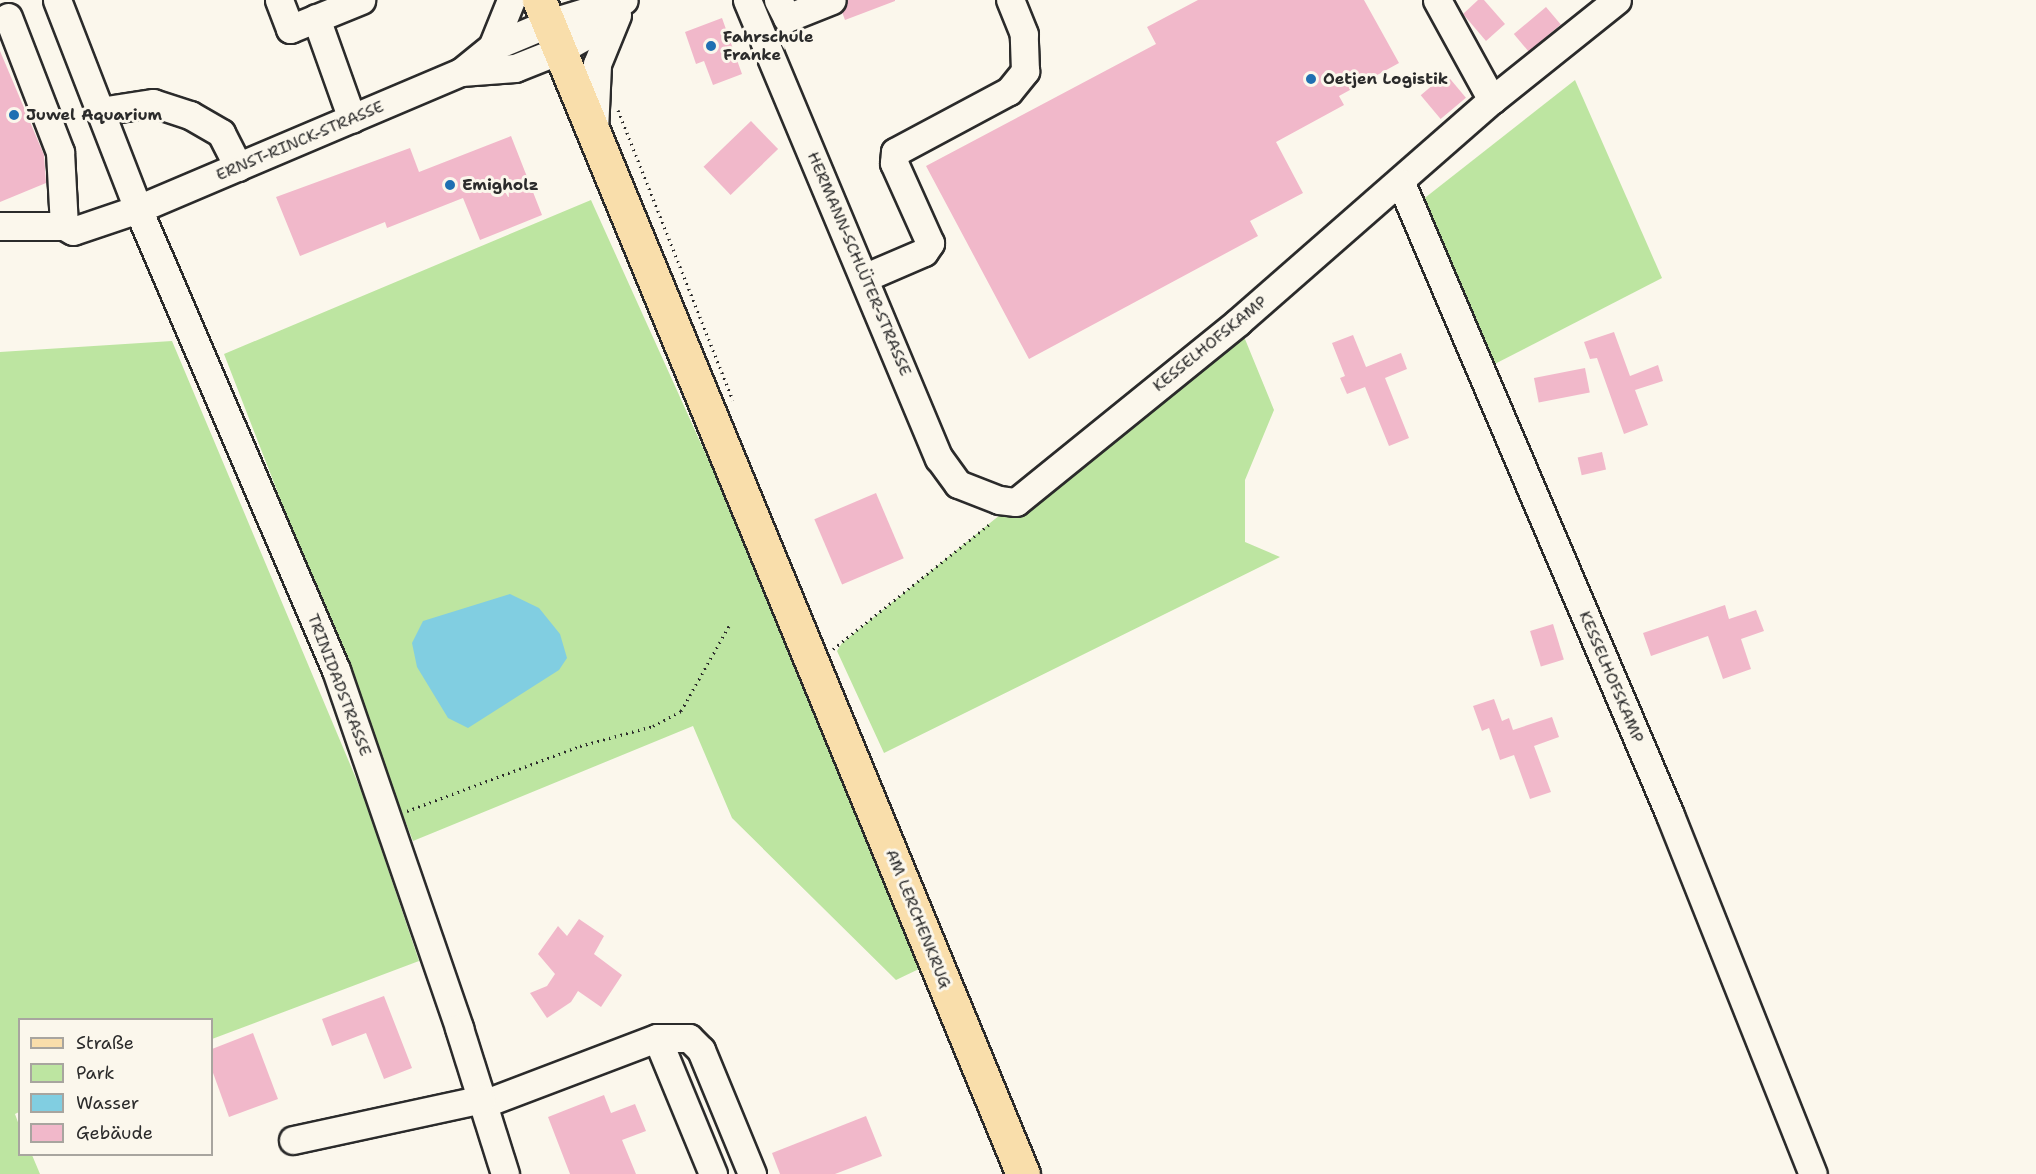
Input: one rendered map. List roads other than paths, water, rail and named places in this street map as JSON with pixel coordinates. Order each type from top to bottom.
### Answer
[{"type":"main road","name":"AM LERCHENKRUG","points":[[550,24],[1023,1174]]},
{"type":"street","name":"TRINIDADSTRASSE","points":[[57,0],[138,209],[336,670],[388,818],[505,1174]]},
{"type":"street","points":[[279,0],[290,29],[361,0]]},
{"type":"street","name":"ERNST-RINCK-STRASSE","points":[[492,47],[511,0]]},
{"type":"street","name":"HERMANN-SCHLÜTER-STRASSE","points":[[747,0],[866,277],[939,458],[958,484],[1007,501]]},
{"type":"street","points":[[778,0],[787,18],[832,0]]},
{"type":"street","points":[[866,277],[924,252],[930,243],[894,163],[895,152],[1009,91],[1025,71],[1024,34],[1010,0]]},
{"type":"street","points":[[1437,0],[1492,100]]},
{"type":"street","name":"KESSELHOFSKAMP","points":[[1007,501],[1238,322],[1401,183],[1492,100],[1617,0]]},
{"type":"street","points":[[550,24],[622,7]]},
{"type":"street","points":[[594,131],[597,64],[622,7]]},
{"type":"street","points":[[8,17],[60,152],[64,226]]},
{"type":"street","points":[[316,18],[352,119]]},
{"type":"street","name":"ERNST-RINCK-STRASSE","points":[[0,226],[64,226],[73,231],[138,209],[461,72],[492,47],[550,24]]},
{"type":"street","name":"ERNST-RINCK-STRASSE","points":[[461,72],[515,68],[550,24]]},
{"type":"street","points":[[100,111],[153,103],[190,115],[221,133],[238,167]]},
{"type":"street","name":"KESSELHOFSKAMP","points":[[1401,183],[1670,815],[1813,1174]]},
{"type":"street","points":[[657,1038],[713,1174]]},
{"type":"street","points":[[293,1140],[482,1101],[657,1038],[689,1038],[701,1050],[752,1174]]},
{"type":"water","points":[[510,594],[539,608],[560,634],[567,658],[559,670],[468,728],[448,718],[417,667],[412,643],[423,621]]},
{"type":"place","name":"Fahrschule Franke","points":[[711,46]]},
{"type":"place","name":"Oetjen Logistik","points":[[1311,79]]},
{"type":"place","name":"Juwel Aquarium","points":[[14,115]]},
{"type":"place","name":"Emigholz","points":[[450,185]]}]
